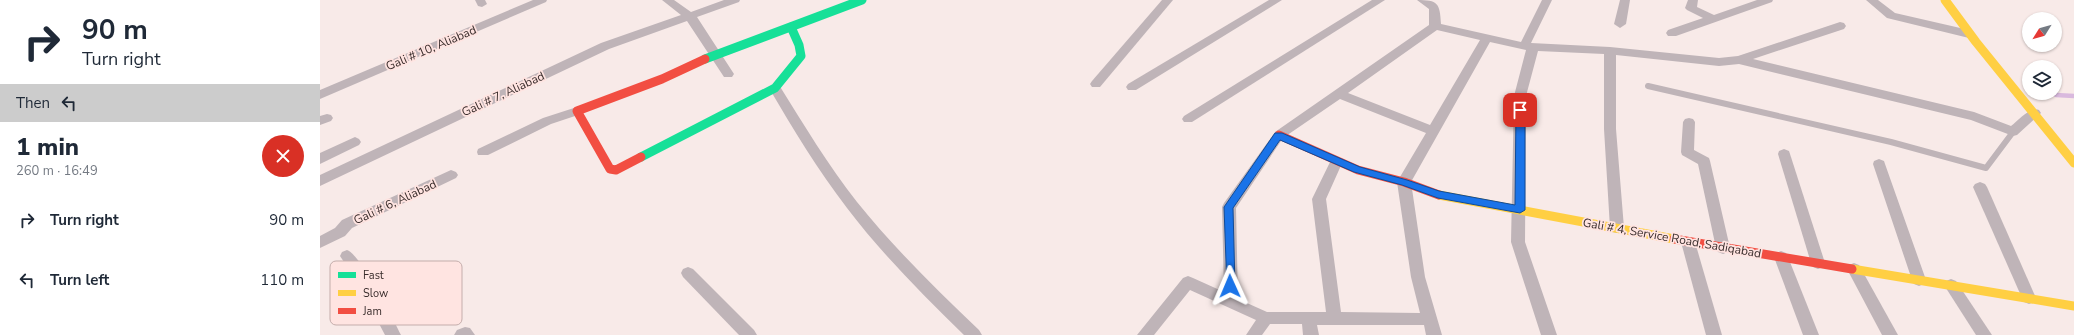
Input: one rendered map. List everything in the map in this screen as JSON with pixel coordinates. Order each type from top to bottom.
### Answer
[{"type":"street","name":"Gali # 10, Aliabad","points":[[320,95],[542,0]]},
{"type":"street","points":[[667,0],[690,16],[728,74]]},
{"type":"street","name":"Gali # 7, Aliabad","points":[[320,181],[593,52],[735,0]]},
{"type":"street","points":[[483,152],[547,121],[662,79],[715,54],[862,0]]},
{"type":"street","points":[[1096,84],[1168,0]]},
{"type":"street","points":[[1132,87],[1278,0]]},
{"type":"street","points":[[1188,119],[1380,0]]},
{"type":"street","points":[[1422,0],[1432,5],[1435,9],[1435,26]]},
{"type":"street","points":[[1547,0],[1529,46],[1520,96],[1520,210],[1518,242],[1548,335]]},
{"type":"street","points":[[1620,24],[1625,0]]},
{"type":"street","points":[[1693,0],[1691,8],[1712,19]]},
{"type":"street","points":[[1672,33],[1768,0]]},
{"type":"street","points":[[1870,0],[1891,16],[1969,34]]},
{"type":"street","points":[[1945,0],[1969,34],[2035,113],[2074,163]]},
{"type":"street","points":[[1231,302],[1229,207],[1278,135],[1340,94],[1435,26],[1529,46],[1610,51],[1719,62],[1740,60],[1840,26]]},
{"type":"street","points":[[577,111],[610,169],[616,170],[775,88],[801,56],[799,45],[791,27]]},
{"type":"street","points":[[1434,335],[1418,277],[1404,182],[1486,38]]},
{"type":"street","points":[[1610,51],[1610,129],[1617,228]]},
{"type":"street","points":[[1740,60],[1974,116],[2013,132],[2035,113]]},
{"type":"street","points":[[775,88],[811,149],[873,231],[918,281],[974,335]]},
{"type":"street","points":[[1340,94],[1433,131]]},
{"type":"street","points":[[1689,122],[1687,152],[1704,161],[1723,248]]},
{"type":"street","name":"Gali # 4, Service Road, Sadiqabad","points":[[1278,135],[1358,170],[1404,182],[1438,195],[1688,242],[1854,268],[2074,306]]},
{"type":"street","points":[[320,159],[355,142]]},
{"type":"street","points":[[1784,154],[1818,263]]},
{"type":"street","points":[[1334,319],[1319,199],[1337,161]]},
{"type":"street","points":[[1878,164],[1919,280]]},
{"type":"street","name":"Gali # 6, Aliabad","points":[[320,243],[340,232],[347,224],[450,175]]},
{"type":"street","points":[[1980,187],[2029,298]]},
{"type":"street","points":[[1688,242],[1714,335]]},
{"type":"street","points":[[347,256],[350,261]]},
{"type":"street","points":[[1781,257],[1811,335]]},
{"type":"street","points":[[1854,268],[1890,335]]},
{"type":"street","points":[[688,273],[749,335]]},
{"type":"street","points":[[1145,335],[1188,282],[1266,318],[1429,319]]},
{"type":"street","points":[[1951,285],[1984,335]]},
{"type":"street","points":[[1254,335],[1266,318]]},
{"type":"street","points":[[1308,319],[1311,335]]},
{"type":"street","points":[[388,325],[393,335]]},
{"type":"street","points":[[462,335],[465,333],[467,335]]},
{"type":"lane","points":[[1648,86],[1890,142],[1986,168],[2013,132]]},
{"type":"waterway","points":[[2062,95],[2074,96]]},
{"type":"traffic: fast","points":[[705,59],[862,0]]},
{"type":"traffic: fast","points":[[641,157],[775,88],[801,56],[799,45],[791,27]]},
{"type":"traffic: slow","points":[[1945,0],[1976,42],[2074,163]]},
{"type":"traffic: slow","points":[[1439,195],[1674,239]]},
{"type":"traffic: slow","points":[[1852,269],[2074,306]]},
{"type":"traffic: jam","points":[[641,157],[616,170],[610,169],[577,111],[662,79],[705,59]]},
{"type":"traffic: jam","points":[[1279,135],[1358,170],[1404,182],[1439,195]]},
{"type":"traffic: jam","points":[[1674,239],[1852,269]]},
{"type":"route","points":[[1230,286],[1229,207],[1278,135],[1358,170],[1404,182],[1438,195],[1520,210],[1520,110]]}]
